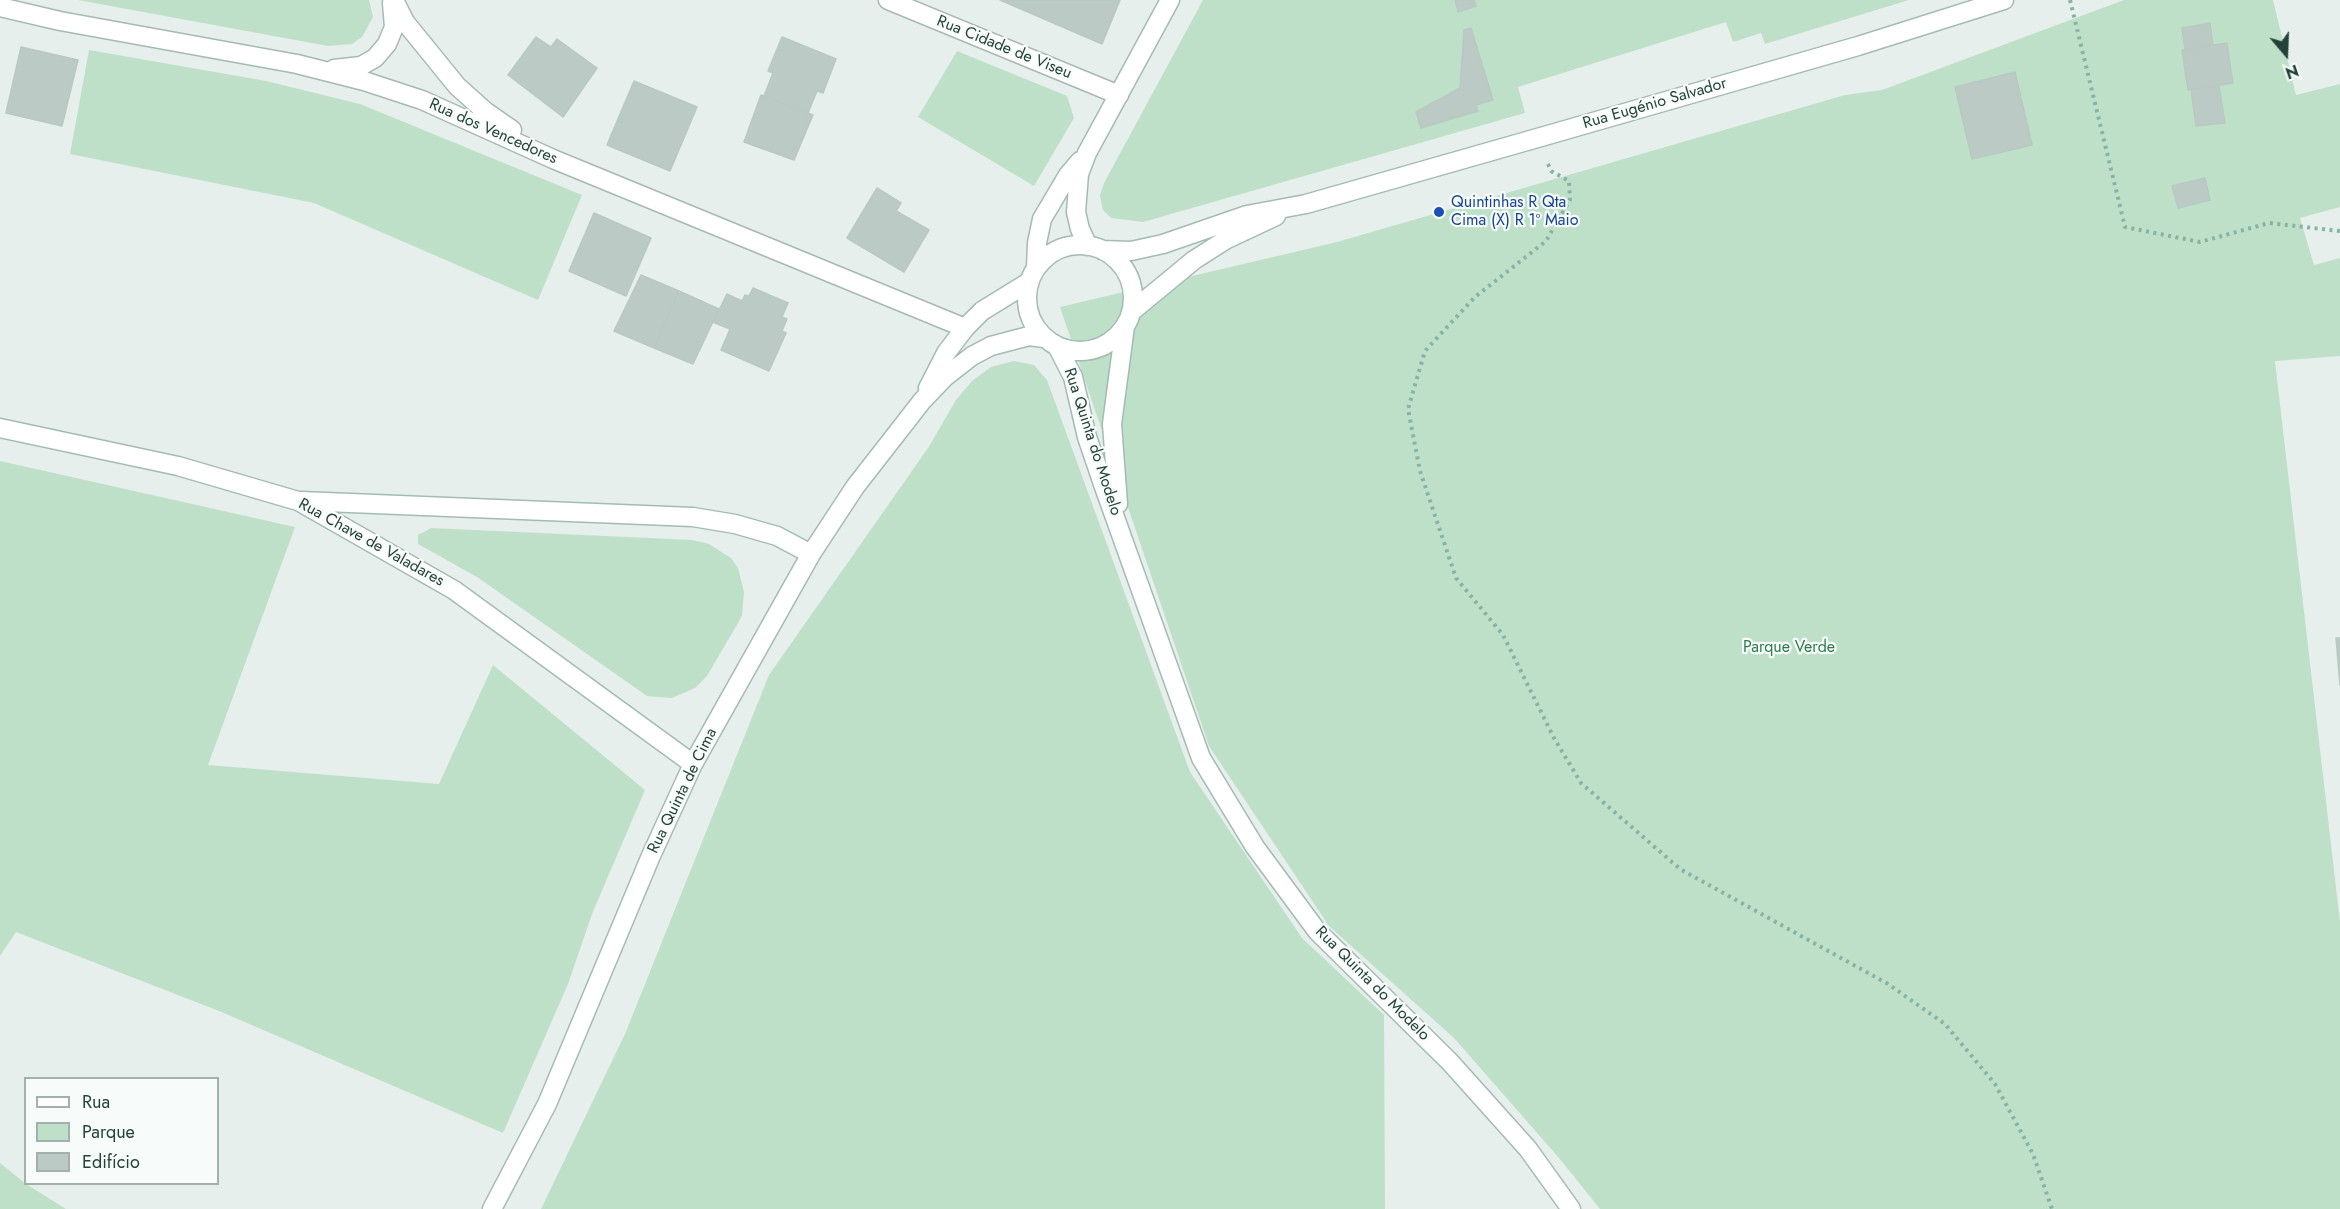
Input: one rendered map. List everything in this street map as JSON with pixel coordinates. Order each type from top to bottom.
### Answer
[{"type":"street","points":[[297,64],[342,70],[361,66],[375,58],[387,44],[394,27],[392,0]]},
{"type":"street","points":[[392,0],[405,22],[457,86],[486,112],[553,159]]},
{"type":"street","name":"Rua Cidade de Viseu","points":[[888,0],[1119,95]]},
{"type":"street","points":[[1095,248],[1080,230],[1076,212],[1079,174],[1087,153],[1170,0]]},
{"type":"street","name":"Rua Eugénio Salvador","points":[[1095,248],[1146,248],[1247,215],[1306,204],[1858,46],[2004,0]]},
{"type":"street","name":"Rua dos Vencedores","points":[[0,7],[60,21],[297,64],[364,81],[422,100],[553,159],[965,328]]},
{"type":"street","points":[[1033,275],[1059,250],[1073,246],[1095,248],[1115,258],[1131,283],[1128,319],[1115,338],[1095,349],[1072,351],[1051,342],[1035,326],[1029,312],[1027,297],[1033,275],[1037,243],[1046,211],[1068,175],[1087,153]]},
{"type":"street","name":"Rua Eugénio Salvador","points":[[1128,319],[1160,286],[1219,244],[1306,204]]},
{"type":"street","name":"Rua Quinta de Cima","points":[[922,401],[934,374],[965,328],[982,311],[1033,275]]},
{"type":"street","name":"Rua Quinta do Modelo","points":[[1123,539],[1116,492],[1112,424],[1128,319]]},
{"type":"street","name":"Rua Quinta de Cima","points":[[492,1209],[547,1104],[650,858],[693,764],[811,554],[855,487],[922,401],[945,377],[972,356],[1011,339],[1029,336],[1051,342]]},
{"type":"street","name":"Rua Quinta do Modelo","points":[[1051,342],[1073,377],[1087,437],[1201,758],[1255,847],[1317,931],[1450,1062],[1528,1149],[1571,1209]]},
{"type":"street","name":"Rua Chave de Valadares","points":[[0,428],[178,466],[298,501],[454,590],[693,764]]},
{"type":"street","points":[[298,501],[693,517],[777,536],[811,554]]},
{"type":"path","points":[[2070,0],[2125,227],[2200,242],[2269,223],[2340,231]]},
{"type":"path","points":[[1538,138],[1551,171],[1569,181],[1570,200],[1546,241],[1475,297],[1425,351],[1408,409],[1420,471],[1456,578],[1503,635],[1554,738],[1581,783],[1680,869],[1888,984],[1945,1024],[1995,1084],[2033,1154],[2052,1209]]},
{"type":"green space","points":[[78,0],[369,0],[373,17],[362,37],[352,44],[328,46]]},
{"type":"green space","points":[[1203,0],[1909,0],[1765,44],[1761,33],[1733,42],[1726,22],[1518,87],[1525,113],[1143,222],[1111,218],[1103,210],[1100,195],[1104,183]]},
{"type":"green space","name":"Parque Verde","points":[[2124,0],[2273,0],[2296,95],[2340,84],[2340,207],[2300,218],[2314,265],[2340,258],[2340,356],[2275,361],[2340,922],[2340,1209],[1600,1209],[1559,1158],[1454,1038],[1329,926],[1209,746],[1060,307],[1337,242],[1845,95],[1882,90]]},
{"type":"green space","points":[[89,50],[266,81],[360,104],[582,195],[538,300],[314,203],[70,154]]},
{"type":"green space","points":[[957,51],[1067,96],[1074,118],[1034,186],[918,117]]},
{"type":"green space","points":[[1014,361],[1034,365],[1047,380],[1190,772],[1302,938],[1384,1015],[1385,1209],[541,1209],[625,1034],[769,675],[928,448],[956,400],[972,381],[991,367]]},
{"type":"green space","points":[[0,461],[295,527],[208,765],[439,784],[493,665],[645,790],[592,914],[568,984],[503,1133],[219,1011],[16,932],[0,956]]},
{"type":"green space","points":[[431,528],[692,540],[709,544],[731,558],[738,568],[744,592],[742,616],[707,676],[695,688],[672,698],[647,696],[477,577],[418,544],[418,535]]},
{"type":"green space","points":[[0,1163],[24,1182],[24,1185],[66,1209],[0,1209]]},
{"type":"building","points":[[1000,0],[1120,0],[1102,44]]},
{"type":"building","points":[[1455,0],[1474,0],[1476,6],[1458,12]]},
{"type":"building","points":[[2210,23],[2213,45],[2185,50],[2182,28]]},
{"type":"building","points":[[1471,28],[1493,100],[1476,105],[1478,111],[1421,128],[1416,112],[1460,88],[1464,30]]},
{"type":"building","points":[[536,37],[551,47],[557,39],[597,68],[563,117],[508,75]]},
{"type":"building","points":[[782,37],[836,59],[823,93],[817,91],[808,113],[764,96],[773,73],[768,71]]},
{"type":"building","points":[[2227,43],[2233,83],[2188,90],[2182,50]]},
{"type":"building","points":[[21,47],[78,60],[62,126],[6,113]]},
{"type":"building","points":[[2015,72],[2032,145],[1972,159],[1955,87]]},
{"type":"building","points":[[634,81],[697,107],[670,171],[607,145]]},
{"type":"building","points":[[2219,86],[2225,123],[2196,126],[2191,89]]},
{"type":"building","points":[[761,95],[813,115],[794,160],[744,142]]},
{"type":"building","points":[[2205,178],[2210,200],[2178,208],[2172,186]]},
{"type":"building","points":[[877,188],[901,203],[896,211],[929,230],[904,272],[847,238]]},
{"type":"building","points":[[594,213],[651,238],[626,296],[569,271]]},
{"type":"building","points":[[641,275],[679,291],[654,348],[614,331]]},
{"type":"building","points":[[753,288],[788,303],[782,317],[787,319],[782,331],[786,333],[769,371],[721,350],[730,329],[713,322],[727,294],[742,301],[745,295],[749,296]]},
{"type":"building","points":[[679,291],[719,309],[693,364],[654,348]]},
{"type":"building","points":[[2336,638],[2340,638],[2340,685]]},
{"type":"place","name":"Quintinhas R Qta Cima (X) R 1º Maio","points":[[1439,212]]}]
